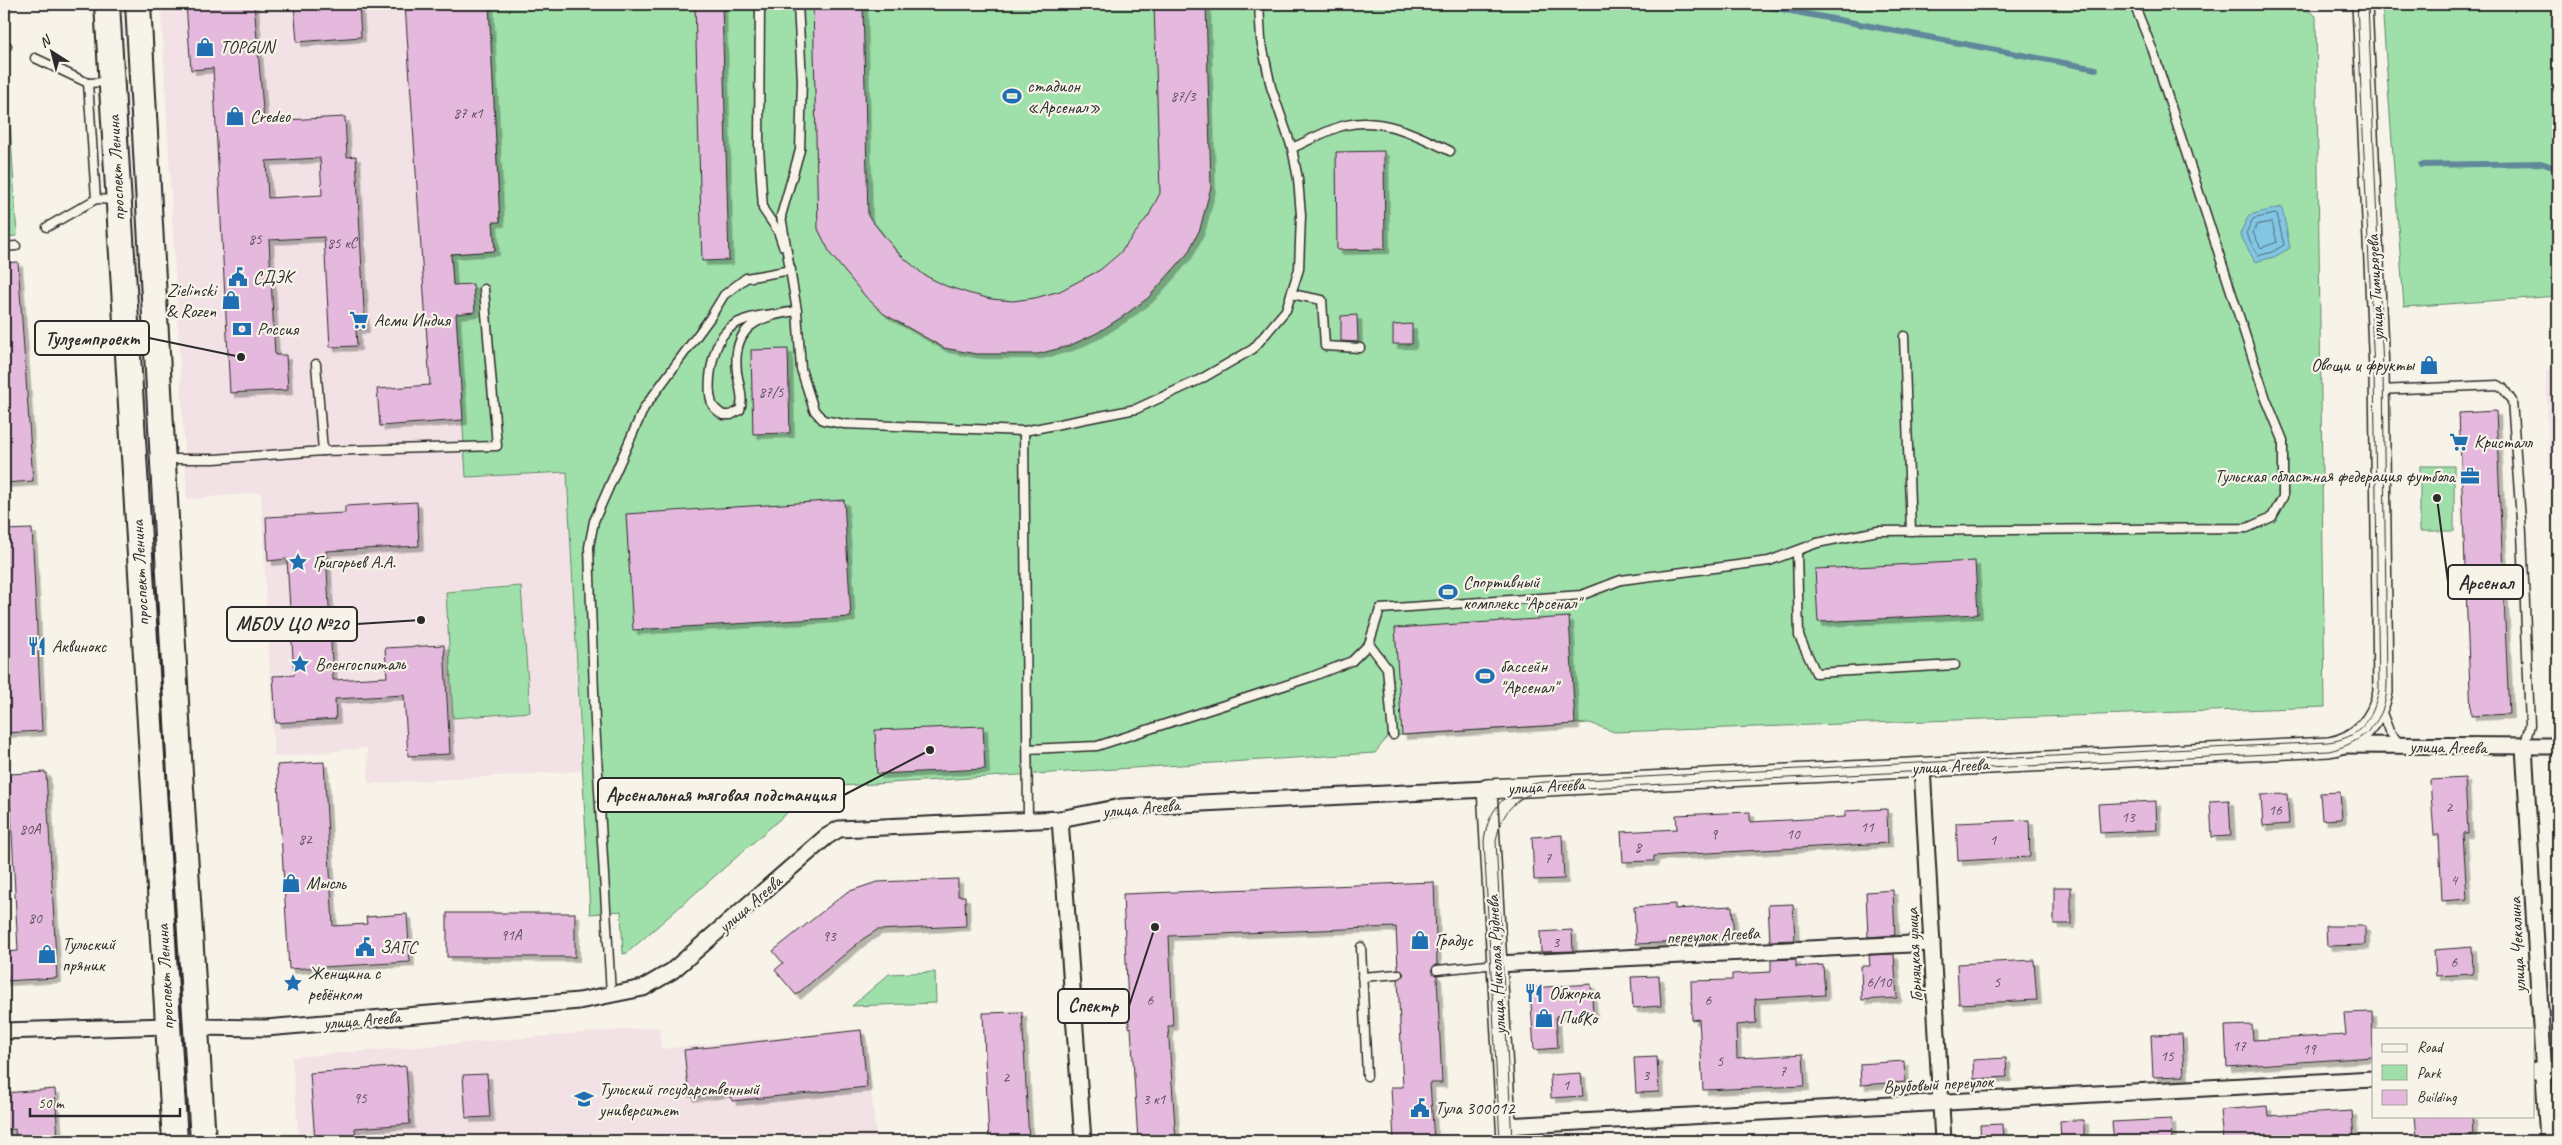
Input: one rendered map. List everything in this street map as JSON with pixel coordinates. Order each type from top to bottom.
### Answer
[{"type":"main road","name":"проспект Ленина","points":[[106,4],[111,82],[107,200],[175,1141]]},
{"type":"main road","name":"проспект Ленина","points":[[138,4],[203,1141]]},
{"type":"main road","name":"улица Агеева","points":[[167,1026],[195,1027]]},
{"type":"street","name":"улица Тимирязева","points":[[2362,4],[2379,390],[2382,699]]},
{"type":"street","name":"улица Агеева","points":[[2338,746],[2358,735],[2373,720],[2382,699]]},
{"type":"street","name":"улица Агеева","points":[[195,1027],[266,1028],[579,1001],[643,988],[672,971],[826,837],[839,829],[1060,819],[1121,807],[2338,746],[2558,746]]},
{"type":"street","name":"улица Чекалина","points":[[2524,747],[2548,1141]]},
{"type":"street","name":"Горняцкая улица","points":[[1922,767],[1942,1141]]},
{"type":"street","name":"улица Николая Руднева","points":[[1487,789],[1506,1134]]},
{"type":"street","points":[[1060,819],[1083,1141]]},
{"type":"street","name":"переулок Агеева","points":[[1497,964],[1932,943]]},
{"type":"street","name":"улица Агеева","points":[[4,1031],[167,1026]]},
{"type":"street","name":"Врубовый переулок","points":[[1506,1134],[1940,1103],[2372,1079]]},
{"type":"lane","points":[[760,4],[758,147],[763,209],[778,231],[791,270]]},
{"type":"lane","points":[[798,4],[802,81],[800,150],[782,216],[797,311],[801,369],[814,410],[823,420],[844,424],[944,430],[980,428],[1024,432],[1136,409],[1201,379],[1253,348],[1286,310],[1299,269],[1301,215],[1298,179],[1292,148],[1271,87],[1261,40],[1259,4]]},
{"type":"lane","points":[[1028,749],[1097,746],[1311,677],[1352,661],[1369,644],[1380,609],[1582,595],[1621,580],[1769,561],[1817,543],[1878,531],[2247,528],[2272,517],[2283,497],[2283,440],[2263,390],[2153,51],[2134,4]]},
{"type":"lane","points":[[35,58],[88,83],[111,82]]},
{"type":"lane","points":[[47,228],[107,200],[88,83]]},
{"type":"lane","points":[[1292,148],[1345,125],[1377,123],[1420,136],[1450,151]]},
{"type":"lane","points":[[4,247],[16,246]]},
{"type":"lane","points":[[611,994],[595,722],[589,547],[594,521],[644,408],[710,318],[724,295],[746,278],[791,270]]},
{"type":"lane","points":[[163,459],[214,459],[323,451],[496,446],[484,289]]},
{"type":"lane","points":[[1291,294],[1322,300],[1325,346],[1360,348]]},
{"type":"lane","points":[[773,314],[742,333],[737,346],[737,355],[742,402],[740,410],[732,415],[723,415],[712,405],[711,393],[715,353],[723,334],[748,317],[797,311]]},
{"type":"lane","points":[[1904,336],[1911,531]]},
{"type":"lane","points":[[316,364],[323,451]]},
{"type":"lane","points":[[2379,390],[2498,386],[2503,388],[2512,401],[2522,532],[2530,725],[2524,747]]},
{"type":"lane","points":[[1024,432],[1028,819]]},
{"type":"lane","points":[[1796,551],[1799,636],[1816,673],[1955,665]]},
{"type":"lane","points":[[1369,644],[1387,668],[1393,736]]},
{"type":"lane","points":[[2382,699],[2389,731],[2403,746]]},
{"type":"lane","points":[[1361,947],[1367,1076]]},
{"type":"lane","points":[[1437,970],[1497,964]]},
{"type":"lane","points":[[1362,977],[1398,974]]},
{"type":"shaded area","points":[[161,4],[434,4],[453,285],[473,284],[475,312],[457,313],[466,477],[567,471],[581,771],[369,784],[367,748],[274,757],[261,493],[187,499]]},
{"type":"shaded area","points":[[2558,369],[2558,520],[2551,520],[2546,370]]},
{"type":"shaded area","name":"Тульский государственный университет","points":[[659,1027],[661,1049],[864,1029],[877,1141],[299,1141],[292,1057]]},
{"type":"green space","name":"Спортивный комплекс \"Арсенал\"","points":[[489,4],[2298,4],[2316,16],[2325,707],[1614,732],[1590,723],[1388,736],[1375,753],[825,787],[804,798],[627,953],[623,954],[621,911],[590,914],[567,472],[466,477],[456,313],[475,312],[453,285],[451,254],[495,251],[493,222],[500,221]]},
{"type":"green space","points":[[2382,4],[2558,4],[2558,296],[2404,307]]},
{"type":"green space","points":[[4,55],[6,55],[17,236],[4,237]]},
{"type":"green space","points":[[2420,466],[2454,466],[2454,531],[2420,531]]},
{"type":"green space","points":[[521,586],[530,712],[453,718],[446,592]]},
{"type":"green space","points":[[935,972],[936,1003],[852,1006],[889,974]]},
{"type":"water","points":[[2282,207],[2290,248],[2274,257],[2255,262],[2240,234],[2249,215]]},
{"type":"building","points":[[186,4],[254,4],[264,121],[345,117],[347,157],[356,156],[365,329],[356,329],[357,346],[330,347],[324,237],[269,240],[275,355],[286,355],[288,390],[230,393],[213,68],[191,70]],"holes":[[[320,158],[322,195],[268,198],[266,161]]]},
{"type":"building","points":[[294,4],[359,4],[361,37],[297,42]]},
{"type":"building","points":[[405,4],[489,4],[500,222],[493,222],[495,251],[451,254],[453,285],[473,284],[475,312],[456,314],[463,420],[380,426],[377,389],[430,385]]},
{"type":"building","points":[[695,4],[722,4],[729,260],[702,261]]},
{"type":"building","points":[[813,4],[863,4],[868,216],[897,252],[924,275],[946,286],[968,293],[991,299],[1013,301],[1035,298],[1060,291],[1100,270],[1120,253],[1149,215],[1160,193],[1154,4],[1206,4],[1211,187],[1200,229],[1188,253],[1148,298],[1122,317],[1097,333],[1069,346],[1038,354],[976,354],[944,348],[884,314],[865,296],[831,255],[818,229]]},
{"type":"building","points":[[1384,151],[1385,249],[1337,250],[1336,152]]},
{"type":"building","points":[[18,262],[33,481],[4,483],[4,263]]},
{"type":"building","points":[[1357,315],[1358,342],[1341,341],[1341,316]]},
{"type":"building","points":[[1412,324],[1412,344],[1393,344],[1393,325]]},
{"type":"building","points":[[788,349],[790,433],[753,434],[751,350]]},
{"type":"building","points":[[2496,411],[2509,714],[2471,716],[2459,413]]},
{"type":"building","points":[[844,500],[851,617],[633,630],[626,514]]},
{"type":"building","points":[[417,502],[419,546],[326,551],[333,680],[387,677],[385,648],[444,645],[450,754],[408,756],[404,695],[335,699],[336,719],[276,723],[273,676],[294,675],[287,559],[268,561],[266,517],[345,513],[345,506]]},
{"type":"building","points":[[32,529],[42,731],[4,733],[4,530]]},
{"type":"building","points":[[1975,561],[1978,614],[1818,622],[1815,569]]},
{"type":"building","name":"бассейн \"Арсенал\"","points":[[1569,617],[1575,724],[1402,735],[1395,628]]},
{"type":"building","points":[[983,726],[985,769],[877,774],[875,730]]},
{"type":"building","points":[[324,762],[333,926],[367,924],[366,917],[407,914],[410,962],[289,969],[277,765]]},
{"type":"building","points":[[46,772],[57,978],[4,981],[4,952],[18,951],[9,774]]},
{"type":"building","points":[[2465,778],[2468,833],[2463,833],[2467,899],[2442,901],[2439,835],[2434,835],[2430,780]]},
{"type":"building","points":[[2340,792],[2342,819],[2322,820],[2320,793]]},
{"type":"building","points":[[2287,794],[2289,824],[2263,826],[2261,795]]},
{"type":"building","points":[[2229,800],[2231,836],[2212,837],[2210,801]]},
{"type":"building","points":[[2156,801],[2157,830],[2100,833],[2098,804]]},
{"type":"building","points":[[1887,809],[1888,843],[1654,856],[1654,861],[1623,862],[1621,832],[1677,829],[1676,815],[1750,812],[1750,822],[1845,817],[1845,811]]},
{"type":"building","points":[[2029,820],[2030,857],[1958,861],[1956,823]]},
{"type":"building","points":[[1562,835],[1564,879],[1534,880],[1532,837]]},
{"type":"building","points":[[958,879],[958,896],[965,896],[966,926],[877,930],[863,939],[796,995],[775,970],[783,963],[773,951],[847,892],[877,882]]},
{"type":"building","points":[[1434,882],[1437,964],[1431,970],[1437,976],[1442,1083],[1430,1083],[1434,1141],[1394,1141],[1391,1087],[1403,1087],[1398,980],[1404,974],[1398,968],[1396,927],[1169,936],[1173,1026],[1168,1026],[1176,1141],[1138,1141],[1131,1027],[1129,1028],[1123,894]]},
{"type":"building","points":[[2054,887],[2071,887],[2071,924],[2054,924]]},
{"type":"building","points":[[1893,890],[1895,935],[1868,937],[1866,892]]},
{"type":"building","points":[[1675,904],[1675,909],[1732,906],[1734,940],[1636,944],[1634,907]]},
{"type":"building","points":[[1793,904],[1795,940],[1770,941],[1768,905]]},
{"type":"building","points":[[447,913],[575,913],[575,957],[447,957]]},
{"type":"building","points":[[2326,926],[2365,926],[2365,945],[2327,946]]},
{"type":"building","points":[[1572,930],[1573,951],[1541,952],[1540,932]]},
{"type":"building","points":[[2472,947],[2473,974],[2436,976],[2434,950]]},
{"type":"building","points":[[1894,954],[1897,998],[1862,1000],[1861,966],[1870,966],[1869,955]]},
{"type":"building","points":[[1796,959],[1796,967],[1823,965],[1825,995],[1755,999],[1756,1023],[1736,1025],[1737,1058],[1803,1054],[1805,1086],[1703,1090],[1699,1019],[1692,1020],[1691,981],[1732,980],[1732,974],[1771,972],[1771,960]]},
{"type":"building","points":[[2034,960],[2037,1000],[1959,1004],[1957,964]]},
{"type":"building","points":[[1659,976],[1661,1006],[1633,1008],[1631,977]]},
{"type":"building","points":[[1591,984],[1593,1014],[1556,1016],[1558,1048],[1534,1050],[1530,988]]},
{"type":"building","points":[[1022,1012],[1029,1141],[989,1141],[983,1013]]},
{"type":"building","points":[[2372,1012],[2372,1057],[2227,1067],[2225,1026],[2252,1025],[2253,1040],[2346,1035],[2344,1013]]},
{"type":"building","points":[[861,1030],[867,1087],[732,1101],[731,1092],[689,1097],[684,1050]]},
{"type":"building","points":[[2182,1034],[2184,1076],[2153,1077],[2151,1035]]},
{"type":"building","points":[[1657,1057],[1659,1092],[1636,1093],[1634,1058]]},
{"type":"building","points":[[2006,1058],[2007,1077],[1974,1079],[1973,1060]]},
{"type":"building","points":[[1904,1061],[1905,1082],[1861,1085],[1860,1064]]},
{"type":"building","points":[[406,1066],[410,1124],[355,1128],[356,1141],[315,1141],[310,1073]]},
{"type":"building","points":[[1581,1073],[1583,1096],[1551,1098],[1550,1075]]},
{"type":"building","points":[[487,1074],[490,1117],[466,1118],[463,1075]]},
{"type":"building","points":[[55,1089],[58,1141],[16,1141],[15,1129],[4,1130],[4,1093]]},
{"type":"building","points":[[2267,1106],[2268,1116],[2352,1111],[2354,1140],[2223,1141],[2220,1110]]},
{"type":"building","points":[[2415,1118],[2472,1118],[2473,1135],[2417,1138]]},
{"type":"building","points":[[2171,1119],[2172,1141],[2114,1141],[2112,1122]]},
{"type":"building","points":[[2084,1120],[2084,1141],[2061,1141],[2060,1121]]},
{"type":"building","points":[[2002,1124],[2003,1141],[1981,1141],[1980,1125]]},
{"type":"waterway","points":[[1754,4],[2096,69]]},
{"type":"waterway","points":[[2421,165],[2541,163],[2558,169]]},
{"type":"tram line","points":[[1500,1141],[1484,841],[1490,817],[1496,808],[1512,793],[1522,788],[1545,782],[2328,742],[2339,740],[2357,732],[2369,719],[2379,690],[2374,370],[2357,4]]},
{"type":"tram line","points":[[1512,1141],[1496,841],[1506,813],[1519,800],[1527,796],[1546,790],[2329,751],[2362,736],[2378,719],[2383,709],[2387,684],[2383,370],[2368,4]]},
{"type":"place","name":"TOPGUN","points":[[205,47]]},
{"type":"place","name":"стадион «Арсенал»","points":[[1012,96]]},
{"type":"place","name":"Credeo","points":[[235,116]]},
{"type":"place","name":"СДЭК","points":[[238,277]]},
{"type":"place","name":"Zielinski & Rozen","points":[[231,300]]},
{"type":"place","name":"Асми Индия","points":[[359,320]]},
{"type":"place","name":"Россия","points":[[242,329]]},
{"type":"place","name":"Тулземпроект","points":[[241,357]]},
{"type":"place","name":"Овощи и фрукты","points":[[2429,365]]},
{"type":"place","name":"Кристалл","points":[[2459,442]]},
{"type":"place","name":"Тульская областная федерация футбола","points":[[2470,476]]},
{"type":"place","name":"Арсенал","points":[[2437,498]]},
{"type":"place","name":"Григорьев А.А.","points":[[298,562]]},
{"type":"place","name":"Спортивный комплекс \"Арсенал\"","points":[[1448,592]]},
{"type":"place","name":"МБОУ ЦО №20","points":[[421,620]]},
{"type":"place","name":"Аквинокс","points":[[37,646]]},
{"type":"place","name":"Военгоспиталь","points":[[300,664]]},
{"type":"place","name":"бассейн \"Арсенал\"","points":[[1485,676]]},
{"type":"place","name":"Арсенальная тяговая подстанция","points":[[930,750]]},
{"type":"place","name":"Мысль","points":[[291,883]]},
{"type":"place","name":"Спектр","points":[[1155,927]]},
{"type":"place","name":"Градус","points":[[1420,940]]},
{"type":"place","name":"ЗАГС","points":[[365,947]]},
{"type":"place","name":"Тульский пряник","points":[[47,954]]},
{"type":"place","name":"Женщина с ребëнком","points":[[293,983]]},
{"type":"place","name":"Обжорка","points":[[1534,993]]},
{"type":"place","name":"ПивКо","points":[[1544,1018]]},
{"type":"place","name":"Тульский государственный университет","points":[[584,1099]]},
{"type":"place","name":"Тула 300012","points":[[1420,1108]]}]
